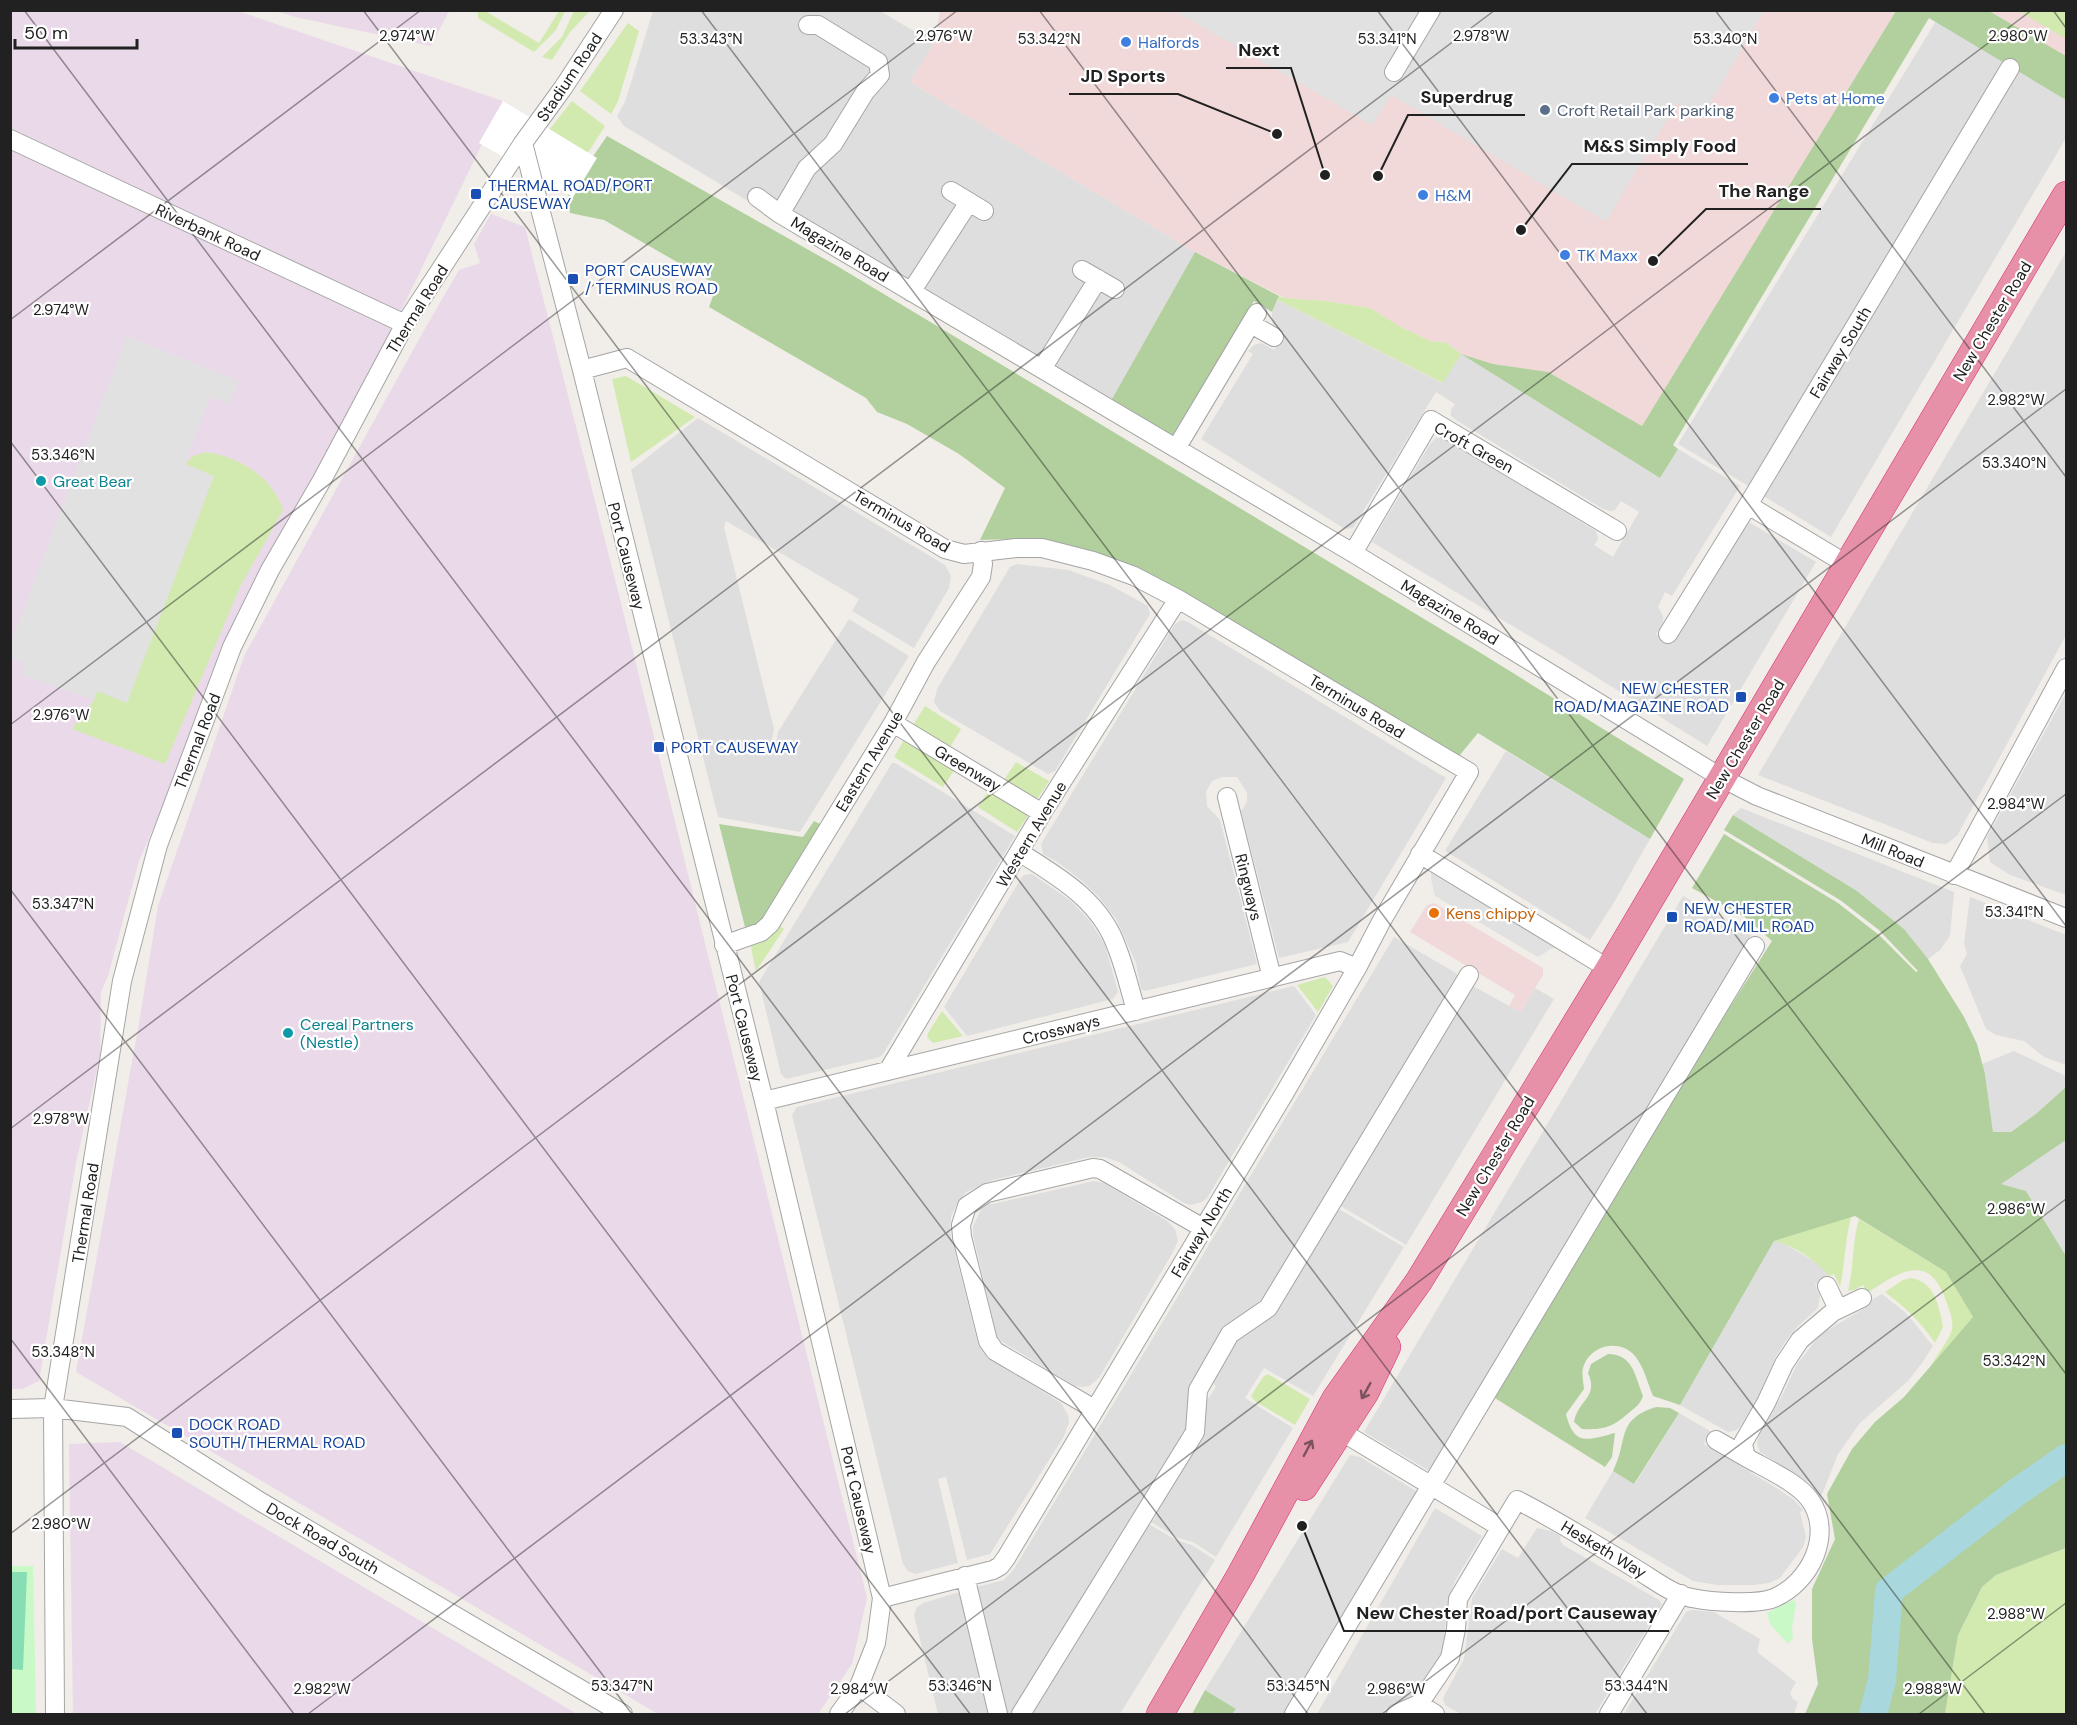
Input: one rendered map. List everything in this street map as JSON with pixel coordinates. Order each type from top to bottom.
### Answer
[{"type":"highway","name":"New Chester Road","points":[[1160,1714],[1241,1574],[1319,1465],[1331,1425],[1365,1393],[1419,1281],[1609,969],[2067,195]]},
{"type":"street","name":"Stadium Road","points":[[523,144],[614,10]]},
{"type":"street","points":[[1394,72],[1431,10]]},
{"type":"street","name":"Magazine Road","points":[[808,25],[818,25],[867,54],[878,62],[880,75],[865,92],[833,144],[807,168],[780,214],[1353,553],[1715,789]]},
{"type":"street","name":"Fairway South","points":[[1668,634],[2010,68]]},
{"type":"street","name":"Riverbank Road","points":[[10,139],[405,324]]},
{"type":"street","name":"Thermal Road","points":[[55,1714],[53,1408],[122,981],[158,845],[232,647],[270,570],[322,480],[405,324],[523,144]]},
{"type":"street","name":"Port Causeway","points":[[523,144],[582,370],[764,1101],[882,1598],[876,1643],[860,1686],[839,1714]]},
{"type":"street","points":[[911,292],[976,206],[951,191]]},
{"type":"street","points":[[757,197],[780,214]]},
{"type":"street","points":[[1042,369],[1090,275],[1115,289]]},
{"type":"street","points":[[1177,447],[1254,318],[1274,337]]},
{"type":"street","name":"Terminus Road","points":[[582,370],[627,358],[945,549],[964,554],[1016,548],[1042,548],[1093,561],[1134,576],[1178,599],[1469,772],[1459,790]]},
{"type":"street","name":"Croft Green","points":[[1353,553],[1431,420],[1617,531]]},
{"type":"street","points":[[1748,505],[1848,565]]},
{"type":"street","name":"Eastern Avenue","points":[[724,945],[761,932],[770,924],[893,723],[926,662],[981,577],[983,564],[981,551]]},
{"type":"street","name":"Western Avenue","points":[[888,1071],[1042,813],[1178,599]]},
{"type":"street","points":[[1954,875],[2067,668]]},
{"type":"street","name":"Greenway","points":[[893,723],[1042,813]]},
{"type":"street","name":"Mill Road","points":[[1715,789],[1757,796],[2067,918]]},
{"type":"street","name":"Fairway North","points":[[882,1598],[993,1570],[1000,1566],[1006,1558],[1284,1094],[1420,854],[1459,790]]},
{"type":"street","name":"Ringways","points":[[1227,797],[1272,978]]},
{"type":"street","points":[[1019,852],[1060,877],[1090,902],[1117,946],[1136,1011]]},
{"type":"street","points":[[1420,854],[1609,969]]},
{"type":"street","points":[[1294,1714],[1755,946]]},
{"type":"street","name":"Crossways","points":[[764,1101],[1340,961],[1357,968]]},
{"type":"street","points":[[1021,1714],[1195,1432],[1198,1390],[1230,1334],[1268,1308],[1469,975]]},
{"type":"street","points":[[1094,1409],[995,1351],[988,1341],[962,1237],[961,1225],[967,1206],[987,1193],[1100,1168],[1203,1228]]},
{"type":"street","points":[[1827,1286],[1838,1310]]},
{"type":"street","points":[[1749,1459],[1745,1454],[1743,1443],[1766,1403],[1784,1364],[1800,1340],[1819,1322],[1862,1298]]},
{"type":"street","name":"Dock Road South","points":[[10,1409],[53,1408],[128,1417],[261,1503],[623,1714]]},
{"type":"street","points":[[1331,1425],[1500,1527],[1458,1599],[1456,1629],[1450,1658],[1419,1704],[1396,1714]]},
{"type":"street","name":"Hesketh Way","points":[[1500,1527],[1517,1500],[1690,1598],[1737,1602],[1759,1602],[1773,1599],[1796,1583],[1809,1566],[1821,1535],[1817,1515],[1809,1499],[1794,1485],[1716,1440]]},
{"type":"street","points":[[965,1576],[998,1714]]},
{"type":"street","points":[[1609,1714],[1681,1594]]},
{"type":"street","points":[[860,1686],[896,1714]]},
{"type":"street","points":[[1419,1704],[1435,1714]]},
{"type":"shaded area","points":[[10,11],[238,11],[503,101],[185,755],[139,861],[108,976],[101,992],[100,1056],[76,1163],[39,1381],[22,1389],[11,1389]]},
{"type":"shaded area","points":[[276,11],[449,11],[431,46]]},
{"type":"shaded area","points":[[653,11],[880,11],[934,43],[910,82],[1195,252],[1112,399],[768,197],[761,209],[624,126],[617,116],[625,102]]},
{"type":"shaded area","points":[[940,11],[1896,11],[1642,426],[1548,372],[1493,364],[1461,354],[1447,343],[1430,341],[1370,308],[1326,301],[1285,298],[1195,252],[910,82],[934,43]]},
{"type":"shaded area","name":"Croft Retail Park parking","points":[[1175,11],[1764,11],[1702,117],[1677,103],[1606,222],[1391,95],[1372,125]]},
{"type":"shaded area","points":[[1989,11],[2066,11],[2066,56]]},
{"type":"shaded area","points":[[1936,21],[2005,63],[1750,487],[1678,444]]},
{"type":"shaded area","points":[[2018,71],[2066,100],[2066,138],[1831,537],[1762,495]]},
{"type":"shaded area","points":[[491,214],[525,227],[619,595],[867,1598],[852,1664],[818,1714],[658,1714],[76,1372],[158,906],[244,656],[459,270],[480,263],[474,244]]},
{"type":"shaded area","points":[[2066,252],[2066,635],[1957,836],[1946,844],[1933,843],[1758,775]]},
{"type":"shaded area","points":[[1278,300],[1442,383],[1461,354],[1660,478],[1678,449],[1740,486],[1672,596],[1665,592],[1658,607],[1663,621],[1656,634],[1672,644],[1747,521],[1816,562],[1707,746],[1372,542],[1430,444],[1436,438],[1443,438],[1596,531],[1598,539],[1594,545],[1613,557],[1639,512],[1621,501],[1615,510],[1603,509],[1456,420],[1451,416],[1451,410],[1455,404],[1436,392],[1353,528],[1345,529],[1201,439],[1253,354],[1248,351],[1254,345],[1261,343],[1274,350],[1285,333],[1273,324],[1272,312]]},
{"type":"shaded area","points":[[127,336],[239,381],[229,404],[210,397],[185,464],[214,476],[127,703],[97,691],[94,700],[21,675],[25,663],[10,657],[11,643]]},
{"type":"shaded area","points":[[698,418],[945,565],[951,576],[949,588],[914,648],[852,611],[859,599],[726,521],[724,527],[774,729],[770,749],[775,749],[778,732],[849,619],[909,656],[800,832],[718,817],[631,470]]},
{"type":"shaded area","points":[[1017,564],[1068,570],[1110,585],[1148,606],[1150,614],[1055,771],[1048,774],[940,711],[934,702],[937,689],[1010,567]]},
{"type":"shaded area","points":[[1182,620],[1446,778],[1348,942],[1279,958],[1241,811],[1247,802],[1247,793],[1237,777],[1222,777],[1212,781],[1206,792],[1207,806],[1220,820],[1257,964],[1145,991],[1141,989],[1136,963],[1116,919],[1098,896],[1081,880],[1043,854],[1041,844],[1175,624]]},
{"type":"shaded area","points":[[2066,693],[2066,895],[2010,875],[1990,862],[1987,837]]},
{"type":"shaded area","points":[[1506,751],[1650,839],[1590,940],[1445,851]]},
{"type":"shaded area","points":[[892,763],[1015,836],[883,1054],[880,1057],[786,1079],[781,1074],[759,982]]},
{"type":"shaded area","points":[[1741,808],[1954,892],[1950,936],[1940,950],[1928,959],[1904,929],[1857,891],[1733,815]]},
{"type":"shaded area","points":[[1431,871],[1558,947],[1538,957],[1435,896]]},
{"type":"shaded area","points":[[1032,874],[1071,901],[1090,921],[1105,945],[1118,992],[1113,999],[967,1036],[944,1007],[1020,880],[1024,875]]},
{"type":"shaded area","points":[[1683,896],[1751,935],[1431,1472],[1364,1432]]},
{"type":"shaded area","points":[[1970,897],[2066,935],[2066,1065],[2044,1057],[2024,1041],[1996,1035],[1986,1029],[1960,966],[1967,954],[1964,943]]},
{"type":"shaded area","points":[[1434,903],[1543,968],[1543,975],[1520,1012],[1509,1006],[1515,995],[1410,932],[1427,905]]},
{"type":"shaded area","points":[[1394,937],[1456,973],[1459,980],[1267,1302],[1231,1324],[1186,1435],[1018,1714],[1004,1714],[973,1588],[1004,1580],[1014,1569]]},
{"type":"shaded area","points":[[1294,986],[1316,1015],[1207,1198],[1202,1202],[1190,1205],[1184,1203],[1119,1162],[1104,1157],[1089,1157],[993,1180],[966,1192],[957,1204],[951,1216],[950,1233],[978,1344],[989,1358],[1061,1403],[1069,1422],[1064,1436],[990,1554],[967,1560],[946,1477],[938,1479],[958,1563],[915,1574],[908,1571],[903,1564],[792,1115],[797,1107]]},
{"type":"shaded area","points":[[1473,986],[1520,1012],[1535,988],[1554,999],[1406,1245],[1339,1205],[1464,993]]},
{"type":"shaded area","points":[[2014,1051],[2066,1076],[2066,1087],[2011,1132],[1993,1132],[1982,1064]]},
{"type":"shaded area","points":[[2066,1140],[2066,1256],[2026,1191],[2000,1184]]},
{"type":"shaded area","points":[[1094,1181],[1104,1183],[1167,1221],[1175,1229],[1178,1241],[1099,1378],[1089,1386],[1082,1387],[1075,1386],[1001,1341],[997,1336],[973,1235],[973,1226],[981,1210],[988,1205]]},
{"type":"shaded area","points":[[1337,1208],[1404,1247],[1313,1396],[1264,1368],[1245,1398],[1293,1428],[1216,1557],[1193,1542],[1178,1538],[1148,1520],[1149,1518],[1154,1520],[1158,1512],[1154,1509],[1206,1398],[1209,1398],[1216,1386],[1209,1382],[1227,1348]]},
{"type":"shaded area","points":[[1774,1241],[1782,1242],[1820,1265],[1829,1276],[1815,1284],[1820,1296],[1818,1308],[1797,1327],[1785,1342],[1775,1358],[1757,1399],[1740,1427],[1728,1432],[1680,1405]]},
{"type":"shaded area","points":[[1882,1294],[1906,1313],[1933,1346],[1908,1381],[1860,1423],[1838,1454],[1821,1497],[1810,1483],[1760,1452],[1757,1444],[1759,1435],[1783,1394],[1797,1364],[1821,1334],[1870,1305],[1869,1301]]},
{"type":"shaded area","points":[[1679,1413],[1710,1431],[1704,1444],[1793,1499],[1803,1510],[1800,1512],[1806,1537],[1803,1547],[1780,1578],[1769,1583],[1754,1585],[1717,1585],[1693,1581],[1585,1518],[1613,1471],[1635,1484]]},
{"type":"shaded area","points":[[120,1442],[577,1714],[73,1714],[69,1444]]},
{"type":"shaded area","points":[[1350,1455],[1360,1457],[1419,1493],[1285,1714],[1232,1714],[1236,1709],[1205,1690]]},
{"type":"shaded area","points":[[1435,1508],[1482,1536],[1449,1595],[1442,1653],[1424,1684],[1414,1695],[1386,1709],[1381,1714],[1317,1714]]},
{"type":"shaded area","points":[[1147,1523],[1176,1540],[1192,1545],[1215,1560],[1120,1714],[1027,1714]]},
{"type":"shaded area","points":[[1537,1528],[1561,1536],[1560,1540],[1563,1545],[1659,1600],[1662,1604],[1595,1714],[1461,1714],[1445,1705],[1443,1698],[1464,1659],[1472,1598],[1502,1549],[1518,1558]]},
{"type":"shaded area","points":[[963,1591],[993,1714],[938,1714],[914,1615],[917,1607],[923,1603]]},
{"type":"shaded area","points":[[1692,1610],[1714,1612],[1760,1639],[1757,1652],[1796,1682],[1790,1693],[1798,1702],[1794,1714],[1624,1714],[1686,1612]]},
{"type":"green space","points":[[478,11],[485,11],[539,43],[559,11],[565,11],[556,30],[534,52],[478,18]]},
{"type":"green space","points":[[574,11],[590,11],[570,32],[552,60],[542,57],[562,37]]},
{"type":"green space","points":[[1896,11],[1989,11],[2066,56],[2066,100],[1929,18],[1673,445],[1678,449],[1660,478],[1461,354],[1493,364],[1548,372],[1642,426]]},
{"type":"green space","points":[[2019,11],[2066,11],[2066,39]]},
{"type":"green space","points":[[628,23],[639,31],[618,101],[611,114],[580,91]]},
{"type":"green space","points":[[572,101],[605,126],[563,192],[553,187],[547,188],[539,153],[549,130]]},
{"type":"green space","points":[[607,136],[837,266],[1479,652],[1684,779],[1650,839],[1478,733],[1459,756],[1245,628],[1135,568],[1094,552],[1039,538],[980,540],[1005,488],[959,454],[907,424],[877,412],[866,398],[709,307],[717,285],[604,220],[570,213],[568,193]]},
{"type":"green space","points":[[1195,252],[1279,296],[1272,312],[1254,301],[1172,436],[1112,399]]},
{"type":"green space","points":[[1279,296],[1370,308],[1430,341],[1447,343],[1461,354],[1443,383],[1278,300]]},
{"type":"green space","points":[[626,376],[695,417],[631,462],[612,379]]},
{"type":"green space","points":[[206,452],[230,458],[253,470],[271,487],[283,510],[240,587],[165,764],[72,729],[94,700],[97,691],[127,702],[213,476],[185,464],[193,456]]},
{"type":"green space","points":[[925,706],[961,729],[950,747],[913,725]]},
{"type":"green space","points":[[905,738],[955,769],[943,787],[894,757]]},
{"type":"green space","points":[[1016,762],[1049,781],[1038,798],[1033,798],[1004,780]]},
{"type":"green space","points":[[990,789],[1029,814],[1017,832],[978,807]]},
{"type":"green space","points":[[1733,815],[1857,891],[1904,929],[1928,959],[1964,1017],[1977,1044],[1985,1074],[1993,1132],[2011,1132],[2066,1087],[2066,1140],[2001,1184],[2026,1191],[2066,1256],[2066,1548],[1996,1575],[1982,1587],[1958,1635],[1945,1714],[1805,1714],[1818,1684],[1812,1639],[1812,1589],[1835,1539],[1827,1494],[1852,1449],[1875,1422],[1904,1397],[1973,1317],[1946,1272],[1855,1216],[1774,1241],[1680,1405],[1653,1396],[1641,1365],[1635,1356],[1622,1347],[1600,1348],[1588,1358],[1582,1376],[1584,1389],[1566,1414],[1573,1432],[1583,1438],[1597,1438],[1615,1433],[1612,1457],[1605,1467],[1495,1398],[1690,1070],[1772,941],[1745,917],[1692,888],[1724,834],[1838,903],[1879,935],[1916,972],[1918,971],[1879,930],[1840,900],[1724,830]]},
{"type":"green space","points":[[814,821],[820,824],[759,924],[745,927],[719,824],[803,837]]},
{"type":"green space","points":[[779,925],[784,929],[756,971],[750,943]]},
{"type":"green space","points":[[1325,977],[1333,986],[1318,1012],[1297,985]]},
{"type":"green space","points":[[942,1011],[963,1036],[933,1043],[927,1037],[928,1033]]},
{"type":"green space","points":[[1851,1217],[1840,1287],[1834,1274],[1829,1276],[1804,1254],[1774,1241]]},
{"type":"green space","points":[[1859,1219],[1946,1272],[1973,1317],[1931,1366],[1949,1338],[1952,1325],[1949,1309],[1938,1283],[1930,1274],[1910,1271],[1889,1279],[1867,1293],[1863,1285],[1848,1291]]},
{"type":"green space","points":[[1911,1278],[1926,1284],[1937,1303],[1943,1327],[1935,1343],[1912,1315],[1885,1292],[1903,1280]]},
{"type":"green space","points":[[1608,1354],[1616,1355],[1628,1362],[1643,1396],[1637,1406],[1614,1424],[1597,1429],[1582,1429],[1574,1422],[1591,1388],[1588,1373],[1591,1364]]},
{"type":"green space","points":[[1268,1374],[1310,1399],[1295,1425],[1255,1401],[1251,1396],[1263,1377]]},
{"type":"green space","points":[[1656,1407],[1670,1408],[1679,1413],[1634,1484],[1613,1471],[1629,1425],[1643,1412]]},
{"type":"green space","points":[[2066,1548],[2066,1714],[1945,1714],[1958,1635],[1982,1587],[1996,1575]]},
{"type":"green space","points":[[11,1566],[33,1566],[36,1714],[11,1714]]},
{"type":"green space","points":[[11,1572],[27,1572],[23,1670],[11,1669]]},
{"type":"green space","points":[[1793,1600],[1796,1603],[1792,1628],[1793,1638],[1788,1644],[1770,1624],[1767,1613]]},
{"type":"green space","points":[[1205,1690],[1236,1709],[1232,1714],[1192,1714]]},
{"type":"pier","points":[[503,101],[597,158],[573,197],[479,143]]},
{"type":"waterway","points":[[1873,1714],[1882,1680],[1889,1591],[2017,1492],[2066,1458]]},
{"type":"place","name":"Halfords","points":[[1126,42]]},
{"type":"place","name":"Pets at Home","points":[[1774,98]]},
{"type":"place","name":"Croft Retail Park parking","points":[[1545,110]]},
{"type":"place","name":"JD Sports","points":[[1277,134]]},
{"type":"place","name":"Next","points":[[1325,175]]},
{"type":"place","name":"Superdrug","points":[[1378,176]]},
{"type":"place","name":"THERMAL ROAD/PORT CAUSEWAY","points":[[476,194]]},
{"type":"place","name":"H&M","points":[[1423,195]]},
{"type":"place","name":"M&S Simply Food","points":[[1521,230]]},
{"type":"place","name":"TK Maxx","points":[[1565,255]]},
{"type":"place","name":"The Range","points":[[1653,261]]},
{"type":"place","name":"PORT CAUSEWAY / TERMINUS ROAD","points":[[573,279]]},
{"type":"place","name":"Great Bear","points":[[41,481]]},
{"type":"place","name":"NEW CHESTER ROAD/MAGAZINE ROAD","points":[[1741,697]]},
{"type":"place","name":"PORT CAUSEWAY","points":[[659,747]]},
{"type":"place","name":"Kens chippy","points":[[1434,913]]},
{"type":"place","name":"NEW CHESTER ROAD/MILL ROAD","points":[[1672,917]]},
{"type":"place","name":"Cereal Partners (Nestle)","points":[[288,1033]]},
{"type":"place","name":"DOCK ROAD SOUTH/THERMAL ROAD","points":[[177,1433]]},
{"type":"place","name":"New Chester Road/port Causeway","points":[[1302,1526]]}]
